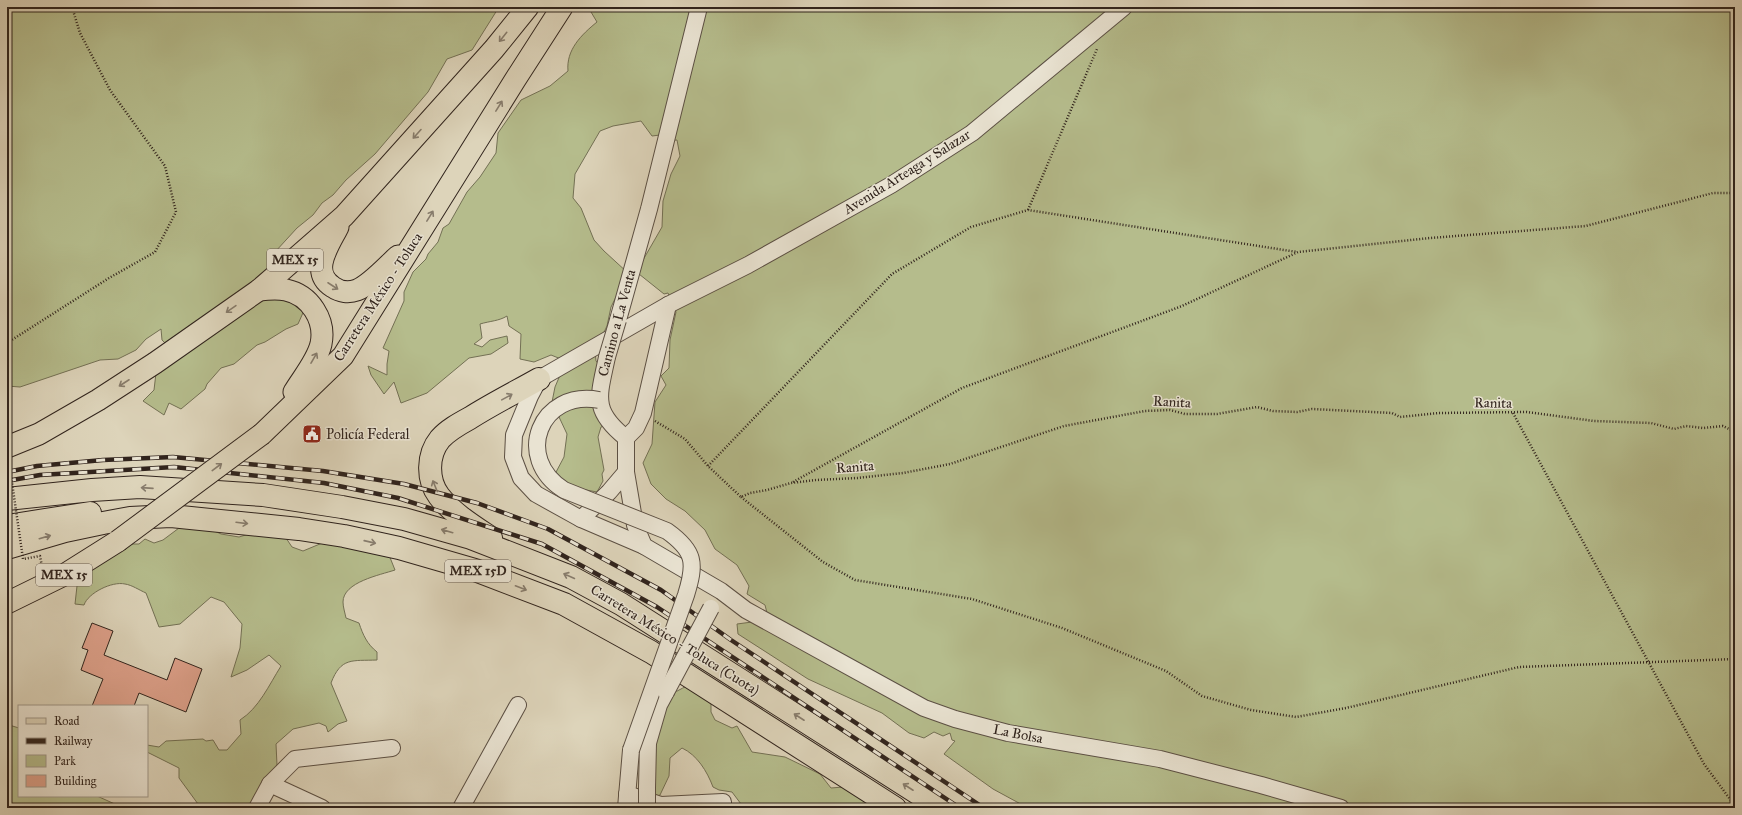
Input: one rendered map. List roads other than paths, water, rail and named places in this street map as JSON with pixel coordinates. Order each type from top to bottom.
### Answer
[{"type":"highway","points":[[517,556],[468,522],[444,502],[434,486],[431,477],[431,458],[440,440],[446,433],[478,413],[539,379]]},
{"type":"highway","name":"Carretera México - Toluca (Cuota)","points":[[7,499],[92,490],[140,487],[263,495],[404,519],[451,532],[571,577],[621,604],[941,808]]},
{"type":"highway","name":"MEX 15D","points":[[8,526],[60,517],[129,509],[339,507]]},
{"type":"highway","name":"Carretera México - Toluca (Cuota)","points":[[7,548],[65,531],[103,523],[130,518],[171,516],[299,529],[344,536],[444,560],[475,570],[564,604],[610,629],[651,652],[895,808]]},
{"type":"main road","name":"MEX 15","points":[[7,448],[39,434],[98,400],[155,363],[258,290],[344,216],[494,49],[528,7]]},
{"type":"main road","name":"Carretera México - Toluca","points":[[7,602],[64,575],[118,541],[262,434],[343,356],[562,7]]},
{"type":"main road","points":[[344,216],[321,262],[321,268],[326,281],[336,289],[349,292],[362,288],[415,242]]},
{"type":"main road","points":[[258,290],[287,290],[303,297],[315,310],[321,327],[322,336],[318,353],[281,415]]},
{"type":"street","name":"Camino a La Venta","points":[[599,400],[607,357],[649,209],[699,7]]},
{"type":"street","name":"Avenida Arteaga y Salazar","points":[[539,379],[668,305],[748,265],[891,185],[965,137],[1124,7]]},
{"type":"street","points":[[644,546],[636,525],[626,472],[626,438],[636,428],[643,413],[668,305]]},
{"type":"street","points":[[539,379],[530,396],[514,435],[512,446],[516,468],[528,487],[536,494],[581,519],[644,546],[721,591],[666,692],[660,705],[648,743],[647,788],[657,807]]},
{"type":"street","points":[[626,438],[615,430],[603,414],[599,400],[581,398],[568,401],[556,408],[544,421],[540,429],[537,446],[539,460],[544,472],[564,490],[667,530],[680,540],[686,547],[692,563],[692,572],[686,595],[631,750],[626,801],[657,807],[723,802],[723,808]]},
{"type":"street","points":[[581,519],[609,492],[626,472]]},
{"type":"street","name":"La Bolsa","points":[[721,591],[746,610],[924,708],[955,719],[1008,733],[1160,759],[1261,785],[1341,808]]},
{"type":"street","points":[[462,808],[518,705]]},
{"type":"street","points":[[256,808],[270,784],[295,760],[392,748]]},
{"type":"street","points":[[270,784],[322,808]]},
{"type":"railway","points":[[7,472],[37,466],[103,460],[173,457],[323,471],[404,484],[477,503],[548,529],[661,590],[731,640],[984,808]]},
{"type":"railway","points":[[7,481],[40,475],[174,467],[324,483],[398,498],[542,544],[657,607],[960,808]]},
{"type":"place","name":"Policía Federal","points":[[312,434]]}]
